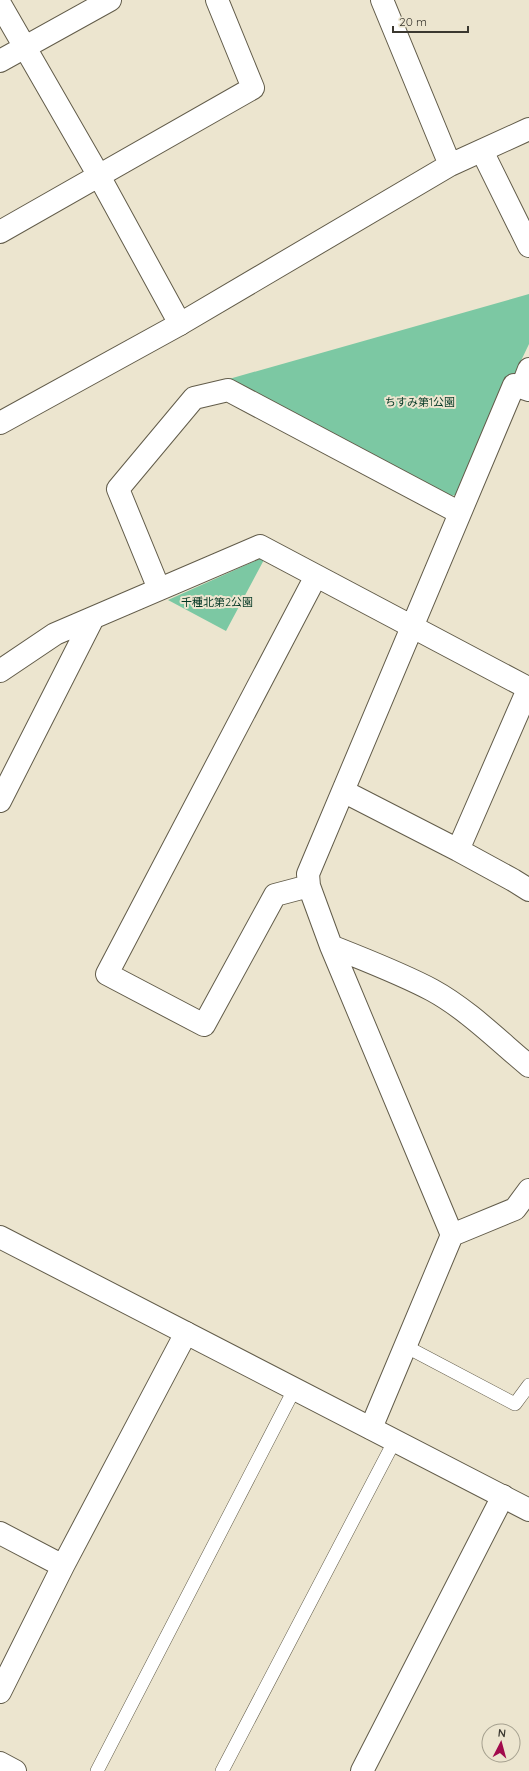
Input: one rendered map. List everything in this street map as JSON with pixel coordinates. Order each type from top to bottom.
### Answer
[{"type":"street","points":[[0,61],[110,0]]},
{"type":"street","points":[[0,232],[253,88],[217,0]]},
{"type":"street","points":[[382,0],[450,166]]},
{"type":"street","points":[[0,4],[99,176],[180,324]]},
{"type":"street","points":[[0,423],[180,324],[450,166],[529,130]]},
{"type":"street","points":[[482,151],[529,246]]},
{"type":"street","points":[[452,1235],[331,946],[309,886],[308,874],[514,385],[527,382]]},
{"type":"street","points":[[159,589],[118,489],[194,398],[228,390],[460,513]]},
{"type":"street","points":[[0,670],[55,634],[260,546],[529,688],[521,730],[458,850]]},
{"type":"street","points":[[309,886],[275,895],[204,1025],[107,974],[316,576]]},
{"type":"street","points":[[0,801],[93,618]]},
{"type":"street","points":[[343,791],[458,850],[529,890]]},
{"type":"street","points":[[331,946],[376,964],[432,990],[456,1006],[529,1066]]},
{"type":"street","points":[[371,1428],[452,1235],[515,1209],[529,1190]]},
{"type":"street","points":[[0,1237],[529,1510]]},
{"type":"street","points":[[0,1692],[63,1566],[186,1333]]},
{"type":"street","points":[[362,1771],[503,1496]]},
{"type":"street","points":[[0,1533],[63,1566]]},
{"type":"street","points":[[0,1763],[15,1771]]},
{"type":"lane","points":[[405,1346],[515,1404],[529,1385]]},
{"type":"lane","points":[[97,1771],[294,1388]]},
{"type":"lane","points":[[222,1771],[395,1440]]},
{"type":"green space","name":"ちすみ第1公園","points":[[529,294],[529,344],[457,495],[442,497],[222,381]]},
{"type":"green space","name":"千種北第2公園","points":[[266,556],[226,631],[168,600]]}]
